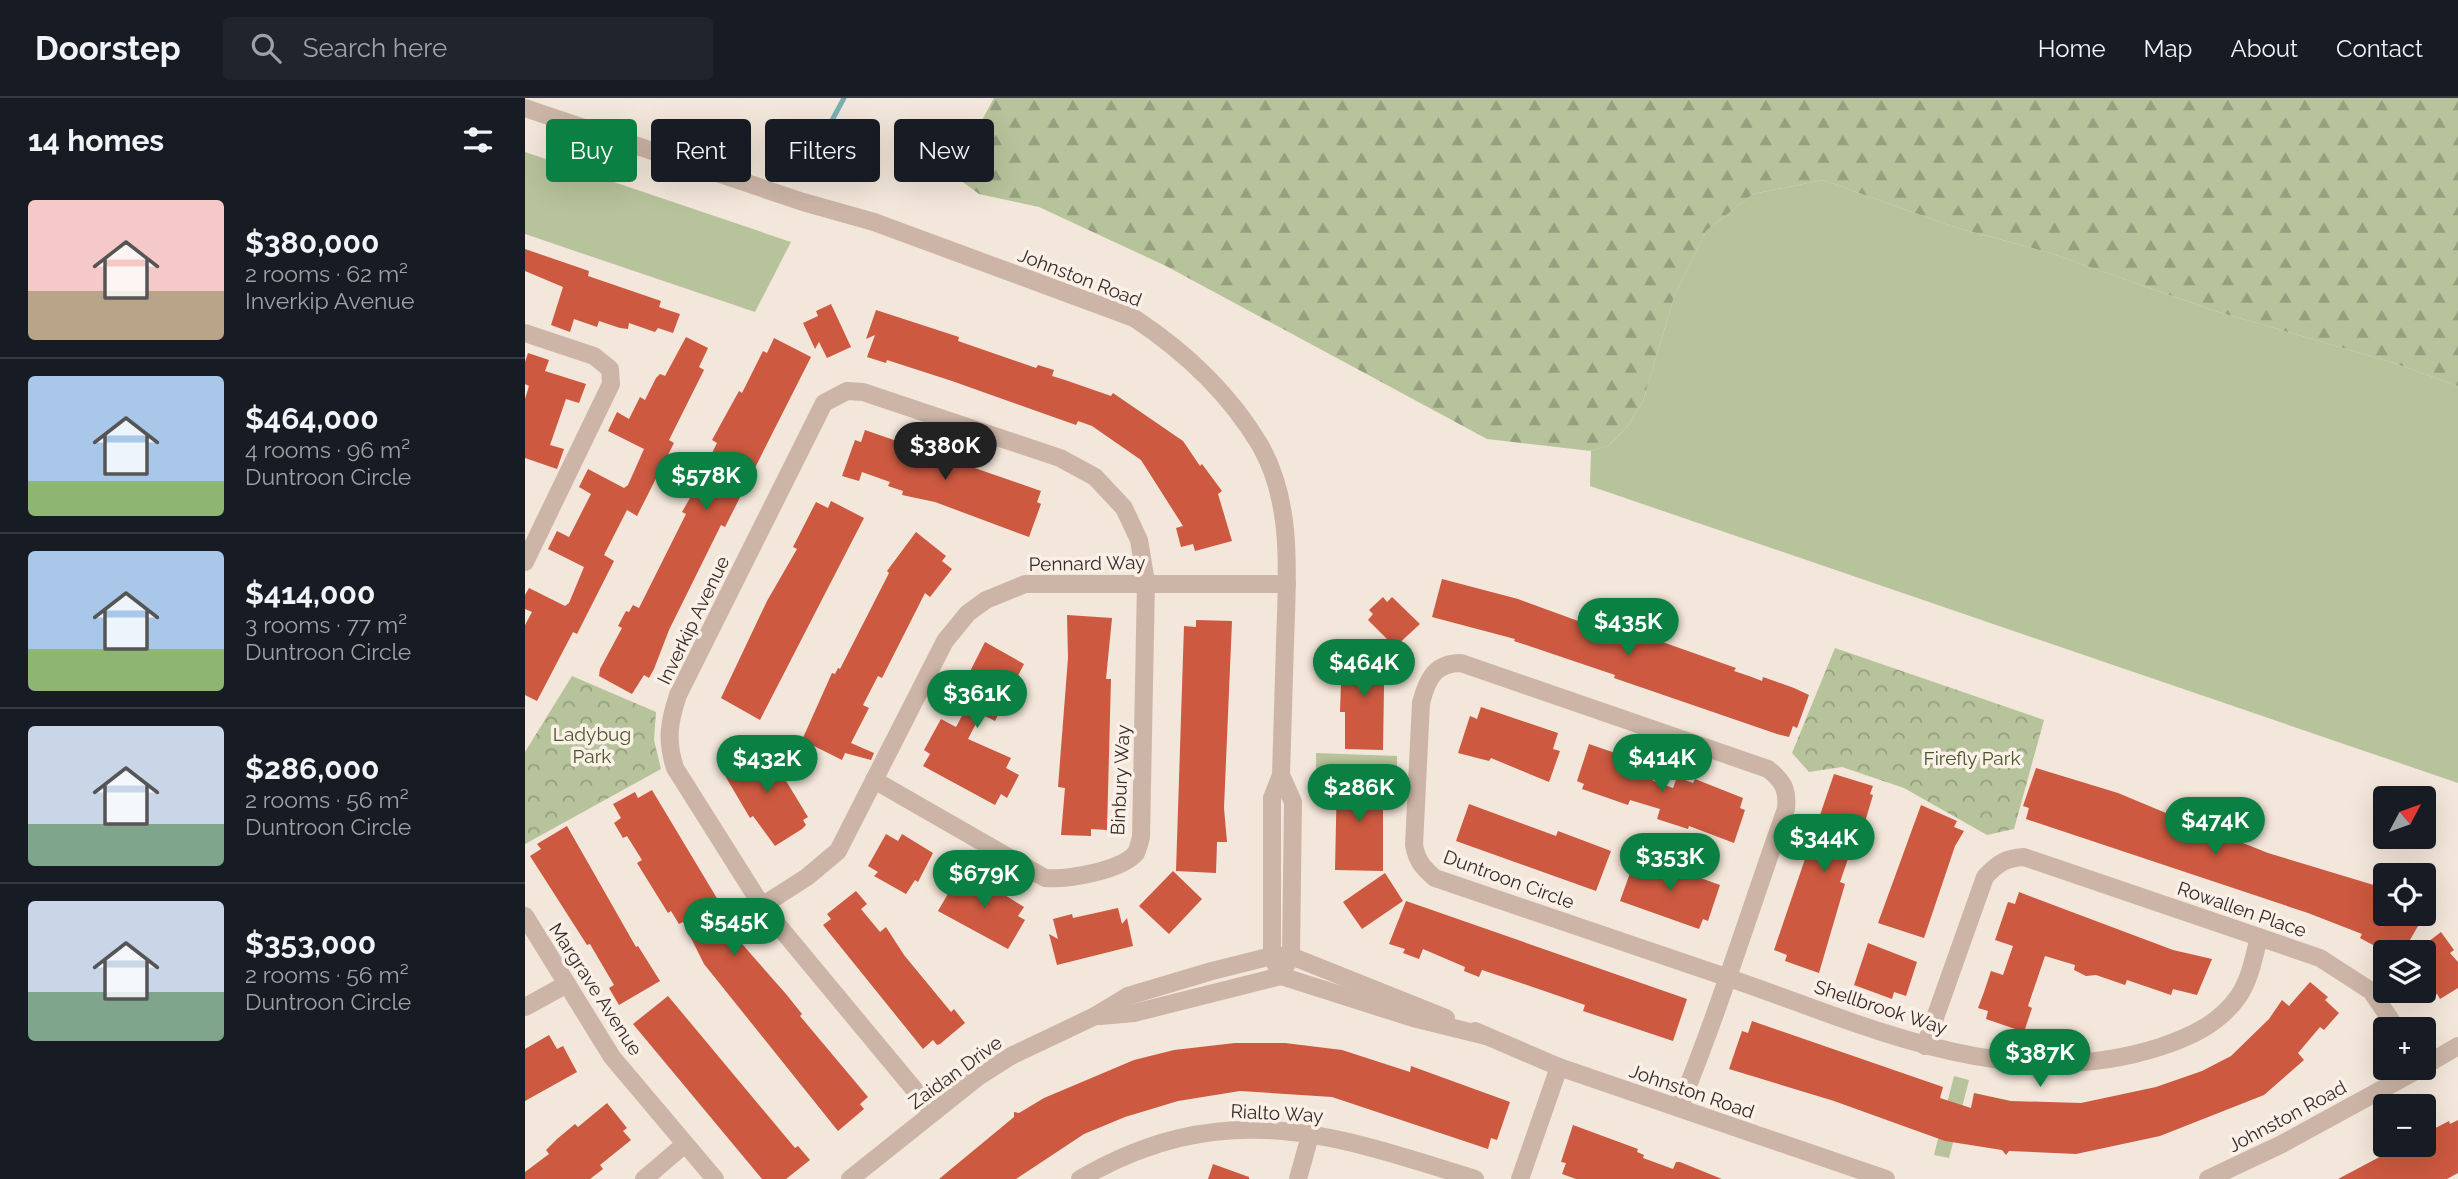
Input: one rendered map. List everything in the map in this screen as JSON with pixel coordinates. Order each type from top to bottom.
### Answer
[{"type":"street","name":"Johnston Road","points":[[525,108],[803,202],[874,222],[1134,318],[1171,343],[1205,373],[1261,446],[1277,488],[1283,515],[1287,584],[1281,775],[1272,798],[1272,956],[1281,976],[1413,1018],[1486,1036]]},
{"type":"street","points":[[525,334],[594,356],[610,369],[611,384],[525,562]]},
{"type":"street","name":"Inverkip Avenue","points":[[933,1112],[762,906],[675,768],[668,745],[668,725],[678,695],[824,403],[847,391],[863,392],[1076,466],[1110,491],[1135,525],[1146,582]]},
{"type":"street","name":"Binbury Way","points":[[874,780],[1045,878],[1065,880],[1120,863],[1136,853],[1142,837],[1146,582]]},
{"type":"street","name":"Pennard Way","points":[[762,906],[838,851],[945,642],[977,607],[1004,590],[1025,583],[1287,584]]},
{"type":"street","name":"Duntroon Circle","points":[[1679,1108],[1726,977],[1786,809],[1787,796],[1783,781],[1768,769],[1461,663],[1449,663],[1434,671],[1427,682],[1421,703],[1414,845],[1416,857],[1423,869],[1436,878],[1726,977]]},
{"type":"street","name":"Johnston Road","points":[[1281,775],[1293,802],[1291,956],[1281,976]]},
{"type":"street","name":"Rowallen Place","points":[[1925,1046],[1985,877],[1998,864],[2009,858],[2024,857],[2320,958],[2356,979],[2382,1004],[2390,1017]]},
{"type":"street","name":"Margrave Avenue","points":[[525,916],[612,1057],[715,1179]]},
{"type":"street","name":"Shellbrook Way","points":[[1726,977],[1925,1046],[1993,1062],[2061,1065],[2100,1061],[2168,1044],[2201,1030],[2223,1015],[2239,996],[2247,979],[2259,937]]},
{"type":"street","name":"Johnston Road","points":[[1272,956],[1291,956],[1371,989],[1417,1004],[1559,1067],[1886,1179]]},
{"type":"street","name":"Zaidan Drive","points":[[850,1179],[933,1112],[1011,1056],[1095,1016],[1128,996],[1272,956]]},
{"type":"street","name":"Zaidan Drive","points":[[1095,1016],[1134,1013],[1281,976]]},
{"type":"street","points":[[525,1007],[567,984]]},
{"type":"street","name":"Johnston Road","points":[[2436,1059],[2458,1046]]},
{"type":"street","points":[[1520,1179],[1559,1067]]},
{"type":"street","name":"Johnston Road","points":[[2208,1179],[2280,1145],[2398,1080]]},
{"type":"street","name":"Rialto Way","points":[[1080,1179],[1138,1151],[1209,1131],[1258,1129],[1311,1132],[1371,1146],[1475,1179]]},
{"type":"street","points":[[1298,1179],[1311,1132]]},
{"type":"street","points":[[645,1179],[685,1144]]},
{"type":"green space","points":[[994,98],[2458,98],[2458,386],[2388,361],[2215,311],[2047,252],[1954,227],[1823,180],[1753,194],[1706,231],[1674,297],[1643,401],[1627,427],[1608,446],[1591,451],[1487,439],[1166,266],[1039,207],[979,194],[963,182],[994,182],[994,119],[983,119]]},
{"type":"green space","points":[[525,152],[546,159],[546,182],[614,182],[791,242],[755,312],[525,234]]},
{"type":"green space","points":[[1823,180],[1954,227],[2047,252],[2215,311],[2388,361],[2458,386],[2458,783],[1590,486],[1591,451],[1608,446],[1627,427],[1643,401],[1674,297],[1706,231],[1753,194]]},
{"type":"green space","name":"Firefly Park","points":[[1835,648],[2044,720],[2014,829],[1987,835],[1904,788],[1842,767],[1809,772],[1792,753]]},
{"type":"green space","name":"Ladybug Park","points":[[572,676],[656,712],[654,740],[661,769],[525,844],[525,752]]},
{"type":"green space","points":[[1316,753],[1397,756],[1397,771],[1316,769]]},
{"type":"green space","points":[[1954,1076],[1969,1080],[1949,1158],[1934,1155]]},
{"type":"building","points":[[525,249],[589,271],[588,276],[661,301],[659,307],[680,314],[673,333],[658,328],[655,332],[629,323],[628,329],[599,321],[597,327],[574,319],[570,332],[551,325],[563,287],[525,271]]},
{"type":"building","points":[[831,304],[851,347],[827,358],[819,342],[815,349],[803,323],[818,316],[816,311]]},
{"type":"building","points":[[876,310],[959,337],[958,341],[1036,368],[1038,365],[1054,370],[1052,376],[1111,396],[1113,393],[1183,441],[1200,466],[1202,464],[1222,491],[1218,494],[1232,541],[1195,551],[1193,544],[1181,547],[1176,528],[1183,526],[1141,460],[1092,426],[1078,421],[1076,425],[952,381],[887,360],[886,363],[867,357],[875,335],[866,339]]},
{"type":"building","points":[[686,337],[708,348],[699,367],[704,370],[669,440],[674,443],[637,516],[627,510],[604,555],[614,561],[577,634],[573,632],[537,701],[525,695],[525,625],[532,612],[525,609],[525,595],[529,588],[565,606],[569,603],[584,567],[548,549],[557,531],[569,537],[591,494],[579,487],[588,469],[624,488],[628,485],[644,449],[608,431],[617,412],[629,419],[640,397],[645,400],[656,378],[660,374],[665,376]]},
{"type":"building","points":[[774,338],[811,357],[725,527],[721,525],[669,630],[654,669],[649,678],[644,675],[632,694],[599,676],[600,669],[622,628],[618,626],[626,611],[629,612],[633,605],[639,608],[686,514],[682,512],[690,498],[686,496],[694,481],[697,483],[717,443],[712,440],[739,391],[742,393],[763,351],[767,353]]},
{"type":"building","points":[[528,353],[549,360],[545,371],[586,384],[579,403],[566,399],[550,445],[564,449],[557,469],[525,458],[525,399],[529,386],[525,384],[525,362]]},
{"type":"building","points":[[865,430],[1041,491],[1037,502],[1041,504],[1029,537],[935,502],[902,495],[903,491],[888,486],[890,482],[862,472],[859,481],[842,476],[855,440],[861,442]]},
{"type":"building","points":[[831,501],[864,518],[760,720],[721,698],[767,601],[797,549],[793,547],[816,502],[828,508]]},
{"type":"building","points":[[916,532],[946,556],[942,561],[952,569],[930,597],[925,593],[882,678],[878,676],[863,705],[869,708],[851,743],[874,753],[871,760],[845,753],[842,760],[802,740],[832,673],[835,674],[838,668],[840,669],[889,573],[887,571]]},
{"type":"building","points":[[1442,579],[1518,599],[1622,637],[1623,633],[1652,643],[1654,639],[1736,668],[1734,671],[1762,681],[1763,677],[1794,688],[1809,695],[1797,728],[1793,726],[1789,737],[1777,734],[1614,678],[1615,675],[1514,641],[1515,639],[1432,617]]},
{"type":"building","points":[[1383,597],[1387,602],[1392,597],[1420,624],[1395,647],[1368,620],[1373,614],[1369,610]]},
{"type":"building","points":[[1067,615],[1112,618],[1106,679],[1111,679],[1107,830],[1091,829],[1091,836],[1061,835],[1065,788],[1058,787],[1068,658]]},
{"type":"building","points":[[1196,620],[1232,621],[1224,808],[1227,842],[1217,842],[1216,873],[1176,871],[1184,626],[1196,627]]},
{"type":"building","points":[[985,642],[1024,664],[995,721],[981,714],[968,739],[1011,758],[1006,768],[1019,775],[1007,798],[1001,794],[995,805],[923,766],[930,754],[924,750],[941,719],[956,727],[970,701],[958,695]]},
{"type":"building","points":[[1363,651],[1389,651],[1384,686],[1383,750],[1345,749],[1345,712],[1340,712],[1342,654],[1363,654]]},
{"type":"building","points":[[1481,707],[1558,733],[1553,749],[1560,751],[1549,782],[1491,758],[1489,761],[1458,753],[1470,716],[1477,719]]},
{"type":"building","points":[[763,743],[808,817],[803,820],[806,825],[802,829],[775,846],[753,816],[750,818],[724,774],[735,767],[731,762]]},
{"type":"building","points":[[1589,744],[1650,765],[1646,778],[1673,788],[1677,777],[1693,783],[1695,779],[1743,798],[1740,808],[1745,810],[1734,843],[1689,826],[1688,829],[1657,819],[1660,809],[1630,800],[1628,805],[1582,789],[1584,784],[1577,781]]},
{"type":"building","points":[[2036,768],[2118,793],[2166,813],[2167,809],[2181,818],[2214,827],[2213,831],[2268,853],[2373,885],[2373,926],[2418,926],[2410,940],[2373,940],[2373,945],[2360,938],[2362,934],[2308,913],[2026,819],[2029,808],[2023,806]]},
{"type":"building","points":[[1834,774],[1873,786],[1870,794],[1873,795],[1859,842],[1857,841],[1849,856],[1840,882],[1845,884],[1819,973],[1785,961],[1787,955],[1774,950]]},
{"type":"building","points":[[1337,775],[1372,775],[1372,781],[1383,781],[1383,871],[1335,870]]},
{"type":"building","points":[[652,790],[739,935],[736,937],[786,994],[802,1014],[800,1016],[868,1097],[860,1104],[864,1109],[838,1131],[704,964],[683,922],[679,924],[671,911],[668,913],[637,863],[642,860],[627,836],[623,838],[614,823],[621,818],[613,804],[635,792],[638,798]]},
{"type":"building","points":[[1469,804],[1556,836],[1558,831],[1611,851],[1596,891],[1456,841]]},
{"type":"building","points":[[1921,805],[1957,821],[1954,827],[1964,831],[1955,846],[1924,938],[1878,923]]},
{"type":"building","points":[[567,826],[636,947],[638,946],[660,981],[619,1005],[609,988],[614,985],[590,944],[587,945],[530,856],[541,849],[537,844]]},
{"type":"building","points":[[886,834],[898,841],[902,834],[933,853],[918,882],[915,880],[906,894],[874,876],[878,872],[868,866]]},
{"type":"building","points":[[1645,858],[1720,885],[1708,921],[1703,919],[1699,929],[1620,901],[1635,859],[1643,862]]},
{"type":"building","points":[[1173,871],[1202,899],[1169,934],[1139,906]]},
{"type":"building","points":[[968,872],[1024,907],[1018,916],[1025,920],[1008,949],[938,911],[956,881],[962,884]]},
{"type":"building","points":[[1385,873],[1403,901],[1362,929],[1343,902]]},
{"type":"building","points":[[856,891],[867,904],[861,909],[880,932],[886,927],[904,955],[951,1012],[954,1009],[965,1023],[940,1044],[937,1045],[933,1040],[923,1049],[823,925],[831,919],[827,914]]},
{"type":"building","points":[[2019,892],[2173,950],[2212,959],[2197,995],[2173,989],[2171,995],[2127,980],[2125,985],[2096,975],[2086,976],[2074,970],[2075,965],[2045,956],[2028,1006],[2032,1008],[2024,1032],[1986,1019],[1988,1011],[1978,1008],[1991,971],[2003,975],[2013,946],[1995,940],[2008,902],[2015,904]]},
{"type":"building","points":[[1406,901],[1687,999],[1673,1041],[1583,1011],[1585,1005],[1482,970],[1479,977],[1464,971],[1465,967],[1423,949],[1419,959],[1403,953],[1405,949],[1389,944]]},
{"type":"building","points":[[1118,908],[1122,924],[1127,918],[1133,946],[1057,965],[1049,934],[1058,939],[1053,919],[1072,914],[1073,918]]},
{"type":"building","points":[[2441,932],[2454,950],[2450,953],[2458,962],[2458,988],[2440,999],[2436,995],[2436,940],[2431,940]]},
{"type":"building","points":[[1868,943],[1917,962],[1906,996],[1894,992],[1892,999],[1854,985]]},
{"type":"building","points":[[2310,982],[2328,997],[2325,1000],[2339,1013],[2324,1030],[2320,1027],[2298,1053],[2304,1060],[2264,1095],[2160,1136],[2076,1154],[2009,1151],[2006,1155],[2002,1150],[1945,1141],[1834,1101],[1729,1069],[1742,1031],[1748,1033],[1752,1021],[1943,1087],[1940,1098],[1971,1108],[1974,1093],[2011,1101],[2081,1103],[2156,1087],[2202,1071],[2231,1056],[2269,1019],[2282,1000],[2289,1006]]},
{"type":"building","points":[[668,996],[795,1148],[798,1146],[810,1160],[786,1179],[762,1179],[633,1024]]},
{"type":"building","points":[[549,1035],[557,1049],[563,1046],[577,1072],[525,1101],[525,1049]]},
{"type":"building","points":[[1235,1043],[1285,1043],[1342,1050],[1410,1072],[1411,1066],[1510,1102],[1497,1140],[1491,1138],[1488,1149],[1332,1097],[1240,1091],[1178,1101],[1125,1117],[1084,1134],[1016,1179],[939,1179],[1014,1117],[1014,1112],[1019,1113],[1044,1098],[1134,1060],[1174,1050]]},
{"type":"building","points":[[607,1103],[627,1128],[623,1131],[631,1140],[600,1165],[603,1169],[590,1179],[525,1179],[525,1172],[549,1154],[546,1150],[557,1139],[575,1124],[578,1127]]},
{"type":"building","points":[[2458,1120],[2458,1173],[2447,1179],[2338,1179],[2379,1157],[2436,1157],[2436,1128],[2449,1121],[2450,1124]]},
{"type":"building","points":[[1573,1125],[1638,1149],[1637,1152],[1644,1155],[1643,1158],[1673,1169],[1676,1162],[1680,1162],[1722,1179],[1576,1179],[1562,1174],[1566,1163],[1561,1162]]},
{"type":"building","points":[[1213,1164],[1249,1177],[1249,1179],[1208,1179]]},
{"type":"waterway","points":[[833,119],[844,98]]}]
